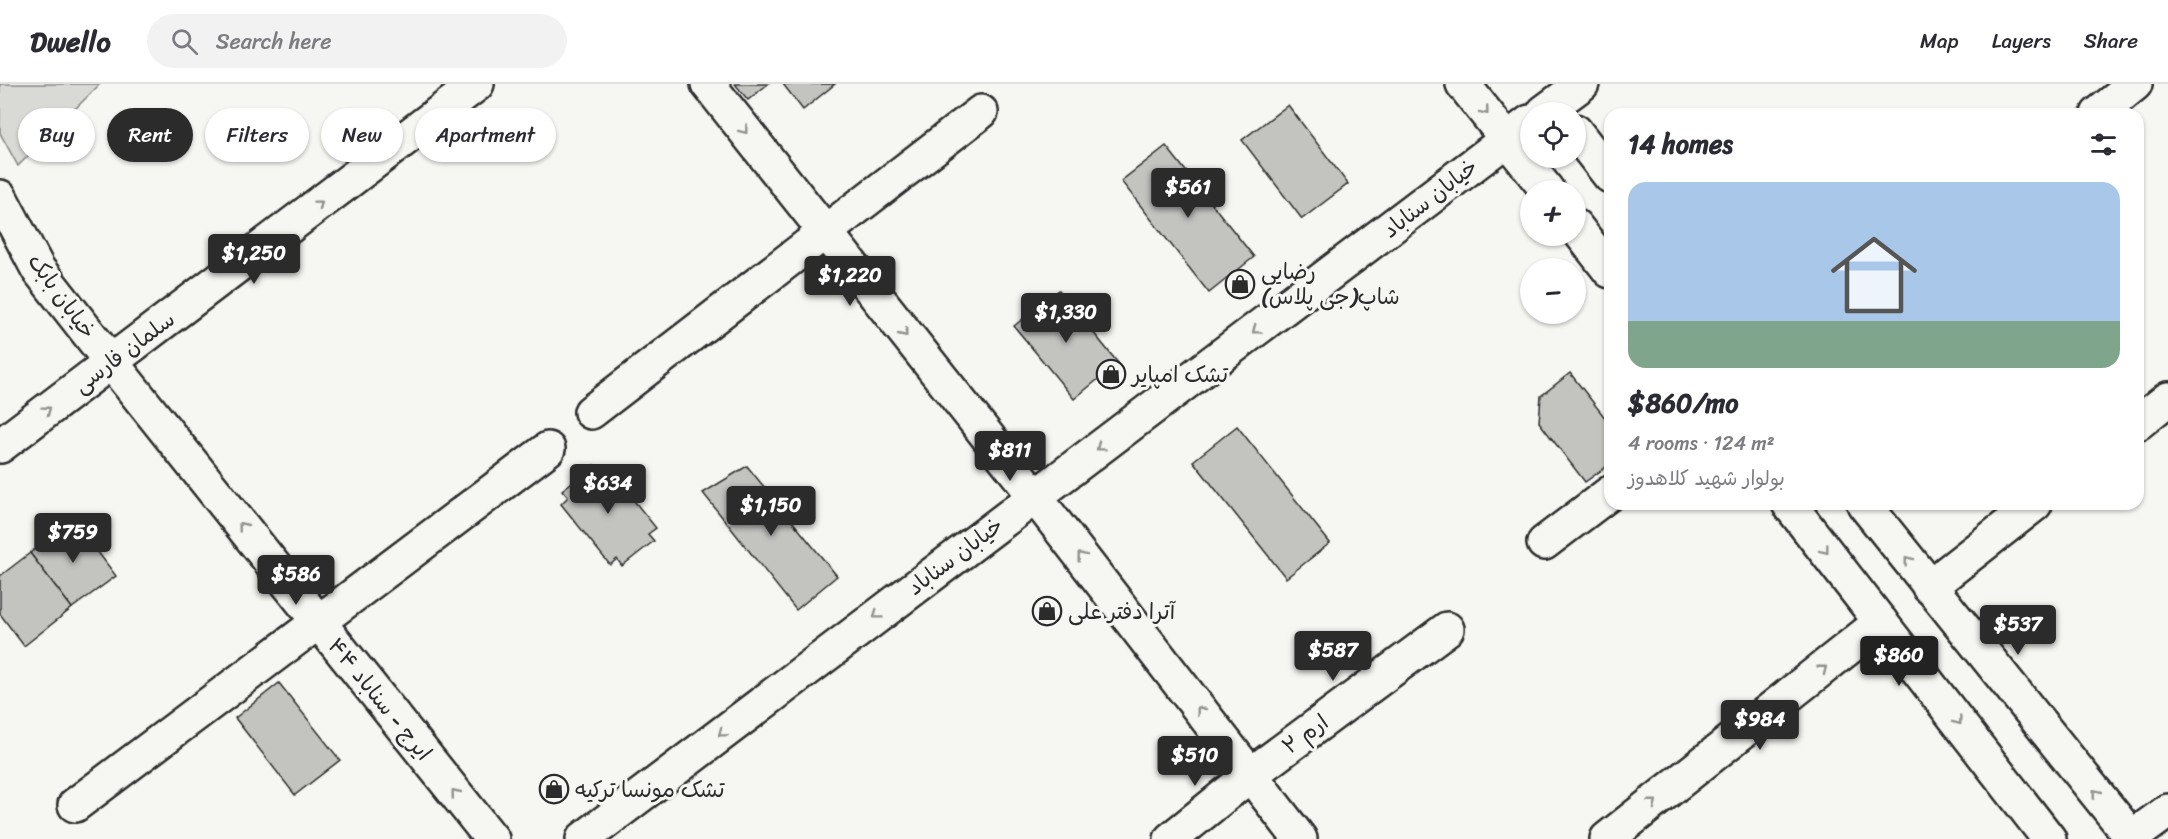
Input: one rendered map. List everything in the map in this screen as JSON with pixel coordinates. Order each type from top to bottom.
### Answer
[{"type":"street","name":"سلمان فارسی","points":[[0,446],[477,84]]},
{"type":"street","points":[[708,84],[825,235],[1035,496],[1300,839]]},
{"type":"street","points":[[1463,84],[1520,105]]},
{"type":"street","name":"خیابان سناباد","points":[[1554,102],[1582,84]]},
{"type":"street","points":[[2105,108],[2135,84]]},
{"type":"street","points":[[591,412],[825,235],[981,112]]},
{"type":"street","name":"خیابان سناباد","points":[[583,839],[1520,126]]},
{"type":"street","points":[[1586,145],[1604,168]]},
{"type":"street","name":"خیابان بابک","points":[[0,197],[38,269],[111,362]]},
{"type":"street","points":[[1586,240],[1604,264]]},
{"type":"street","name":"ایرج - سناباد ۴۴","points":[[111,362],[492,839]]},
{"type":"street","points":[[2144,418],[2168,399]]},
{"type":"street","points":[[75,805],[548,449]]},
{"type":"street","points":[[1544,543],[1604,498]]},
{"type":"street","points":[[1794,510],[2049,839]]},
{"type":"street","points":[[1869,510],[2132,838],[2168,811]]},
{"type":"street","points":[[1929,587],[2027,510]]},
{"type":"street","points":[[1607,839],[1881,622]]},
{"type":"street","name":"ارم ۲","points":[[1172,839],[1250,775],[1447,629]]},
{"type":"shaded area","points":[[0,84],[100,84],[76,108],[18,108],[18,162],[22,162],[18,166],[0,133]]},
{"type":"building","points":[[735,84],[768,84],[748,100]]},
{"type":"building","points":[[783,84],[835,84],[803,110]]},
{"type":"building","points":[[1288,105],[1348,184],[1302,219],[1242,140]]},
{"type":"building","points":[[1166,146],[1254,257],[1209,293],[1121,181]]},
{"type":"building","points":[[1059,290],[1118,363],[1074,399],[1014,326]]},
{"type":"building","points":[[1570,373],[1604,416],[1604,468],[1585,482],[1539,422],[1541,396]]},
{"type":"building","points":[[1237,426],[1330,543],[1286,578],[1193,461]]},
{"type":"building","points":[[594,465],[599,471],[606,466],[656,528],[648,534],[654,541],[622,566],[617,559],[610,565],[561,504],[568,497],[562,490]]},
{"type":"building","points":[[747,466],[837,576],[796,610],[703,493]]},
{"type":"building","points":[[74,520],[116,576],[72,608],[30,553]]},
{"type":"building","points":[[30,553],[72,608],[24,646],[0,614],[0,576]]},
{"type":"building","points":[[279,683],[340,760],[295,795],[235,718]]},
{"type":"place","name":"رضایی شاپ(جی پلاس)","points":[[1240,284]]},
{"type":"place","name":"تشک امپایر","points":[[1111,374]]},
{"type":"place","name":"آترا دفتر علی","points":[[1047,611]]},
{"type":"place","name":"تشک مونسا ترکیه","points":[[554,789]]}]
